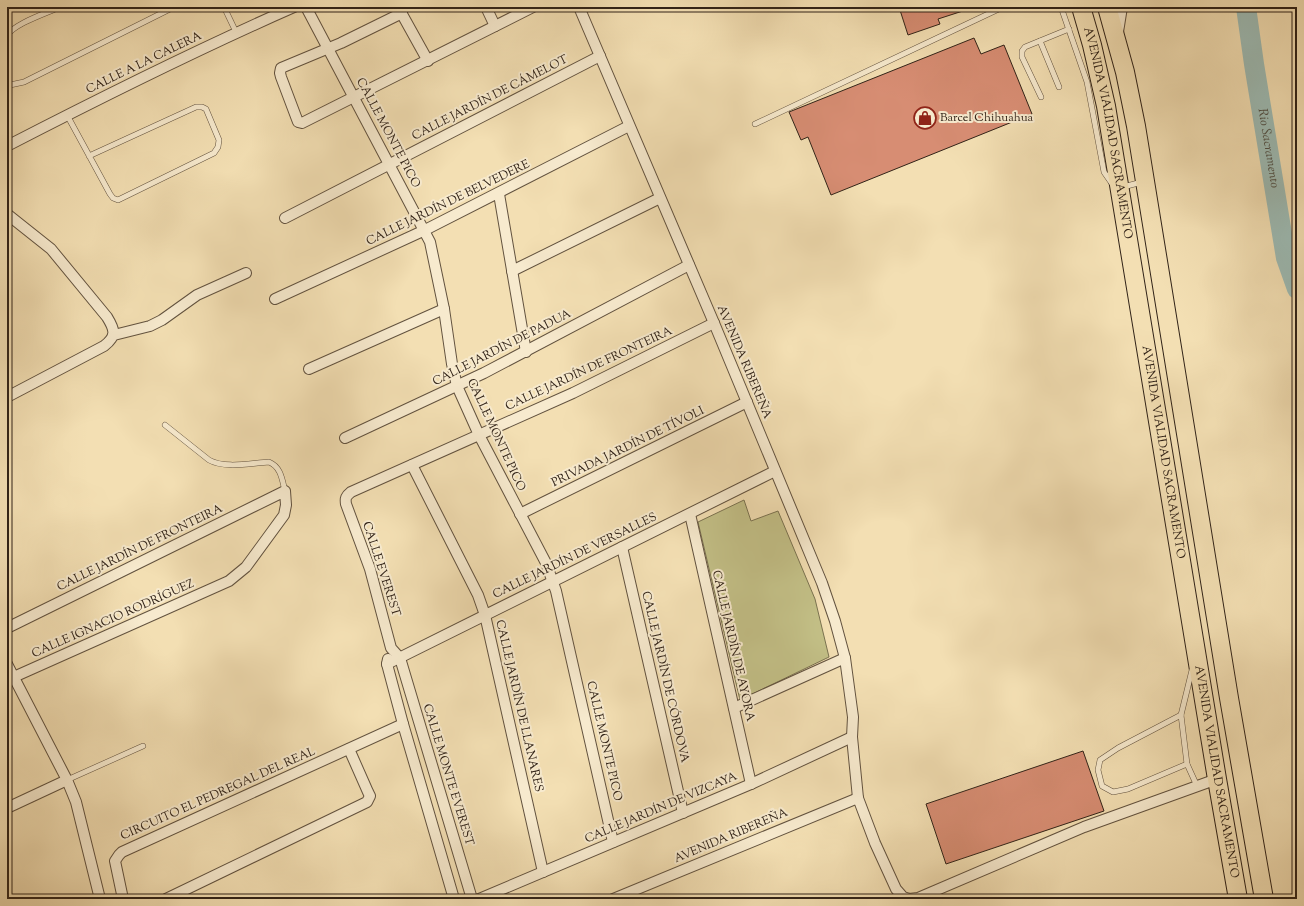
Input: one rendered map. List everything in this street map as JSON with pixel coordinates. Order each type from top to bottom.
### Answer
[{"type":"highway","name":"AVENIDA VIALIDAD SACRAMENTO","points":[[1081,7],[1092,45],[1097,94],[1119,187],[1216,779],[1238,899]]},
{"type":"highway","name":"AVENIDA VIALIDAD SACRAMENTO","points":[[1107,7],[1117,40],[1130,98],[1229,698],[1264,899]]},
{"type":"street","name":"CALLE A LA CALERA","points":[[7,146],[156,70],[236,32],[294,7]]},
{"type":"street","name":"CALLE MONTE PICO","points":[[306,7],[430,242],[444,309],[452,364],[457,386],[479,435],[546,563],[553,581],[614,842]]},
{"type":"street","points":[[486,7],[495,26]]},
{"type":"street","points":[[428,61],[400,10],[328,48],[281,68],[280,70],[281,78],[297,120],[298,122],[302,123],[428,61],[533,7]]},
{"type":"street","name":"AVENIDA RIBEREÑA","points":[[579,7],[714,323],[822,583],[845,658],[853,718],[852,737],[858,798],[875,843],[896,889],[902,897],[909,899],[918,898],[1084,827],[1197,786]]},
{"type":"street","points":[[1117,40],[1122,7]]},
{"type":"street","name":"CALLE JARDÍN DE CÁMELOT","points":[[285,218],[600,56]]},
{"type":"street","name":"CALLE JARDÍN DE BELVEDERE","points":[[275,299],[499,194],[629,126]]},
{"type":"street","points":[[499,194],[526,352]]},
{"type":"street","points":[[512,271],[660,198]]},
{"type":"street","points":[[7,214],[51,249],[107,317],[113,327],[114,335],[111,341],[104,346],[7,397]]},
{"type":"street","name":"CALLE JARDÍN DE PADUA","points":[[346,438],[526,352],[688,265]]},
{"type":"street","points":[[114,335],[150,326],[162,320],[197,295],[246,273]]},
{"type":"street","points":[[309,369],[444,309]]},
{"type":"street","name":"CALLE JARDÍN DE FRONTEIRA","points":[[345,499],[351,492],[610,376],[714,323]]},
{"type":"street","name":"PRIVADA JARDÍN DE TÍVOLI","points":[[520,514],[747,402]]},
{"type":"street","name":"CALLE JARDÍN DE LLANARES","points":[[412,465],[478,595],[485,615],[543,872]]},
{"type":"street","name":"CALLE JARDÍN DE VERSALLES","points":[[386,664],[775,471]]},
{"type":"street","name":"CALLE JARDÍN DE FRONTEIRA","points":[[7,628],[285,491]]},
{"type":"street","name":"CALLE IGNACIO RODRÍGUEZ","points":[[10,679],[229,581],[246,567],[284,515],[286,505],[285,491]]},
{"type":"street","name":"CALLE EVEREST","points":[[345,499],[370,569],[391,648],[400,658]]},
{"type":"street","name":"CALLE JARDÍN DE AYORA","points":[[690,514],[751,784]]},
{"type":"street","name":"CALLE JARDÍN DE CÓRDOVA","points":[[622,547],[683,813]]},
{"type":"street","points":[[391,648],[386,664],[454,899]]},
{"type":"street","name":"CALLE MONTE EVEREST","points":[[400,658],[472,899]]},
{"type":"street","points":[[734,708],[845,658]]},
{"type":"street","points":[[7,664],[10,679],[67,780],[79,810],[100,899]]},
{"type":"street","name":"CIRCUITO EL PEDREGAL DEL REAL","points":[[123,899],[115,861],[118,855],[122,852],[403,724]]},
{"type":"street","name":"CALLE JARDÍN DE VIZCAYA","points":[[479,899],[751,784],[852,737]]},
{"type":"street","points":[[166,899],[367,802],[370,796],[350,749]]},
{"type":"street","points":[[1197,786],[1216,779]]},
{"type":"street","points":[[7,808],[67,780]]},
{"type":"street","name":"AVENIDA RIBEREÑA","points":[[613,899],[858,798]]},
{"type":"lane","points":[[7,36],[9,32],[17,26],[60,7]]},
{"type":"lane","points":[[7,82],[10,85],[24,82],[174,7]]},
{"type":"lane","points":[[224,7],[236,32]]},
{"type":"lane","points":[[755,124],[1003,7]]},
{"type":"lane","points":[[1061,7],[1084,70],[1097,94]]},
{"type":"lane","points":[[1040,96],[1021,54],[1022,51],[1025,47],[1069,29]]},
{"type":"lane","points":[[1040,40],[1059,88]]},
{"type":"lane","points":[[67,115],[89,156],[110,194],[113,198],[118,200],[214,153],[218,146],[219,140],[206,109],[196,107],[89,156]]},
{"type":"lane","points":[[1119,187],[1144,182]]},
{"type":"lane","points":[[166,425],[209,460],[215,463],[227,465],[269,462],[275,464],[280,473],[285,491]]},
{"type":"lane","points":[[1196,655],[1181,715],[1187,764],[1197,786]]},
{"type":"lane","points":[[1181,715],[1118,748],[1100,760],[1098,770],[1102,786],[1113,792],[1128,789],[1187,764]]},
{"type":"lane","points":[[67,780],[143,746]]},
{"type":"shaded area","points":[[744,500],[751,521],[778,511],[815,599],[829,657],[740,700],[698,522]]},
{"type":"building","points":[[899,7],[968,7],[969,9],[938,19],[940,24],[908,35]]},
{"type":"building","name":"Barcel Chihuahua","points":[[974,38],[981,54],[1004,45],[1032,114],[831,195],[808,137],[801,140],[789,112]]},
{"type":"building","points":[[1083,751],[1104,811],[946,864],[926,804]]},
{"type":"waterway","name":"Rio Sacramento","points":[[1246,7],[1286,258],[1297,289]]},
{"type":"place","name":"Barcel Chihuahua","points":[[925,118]]}]
